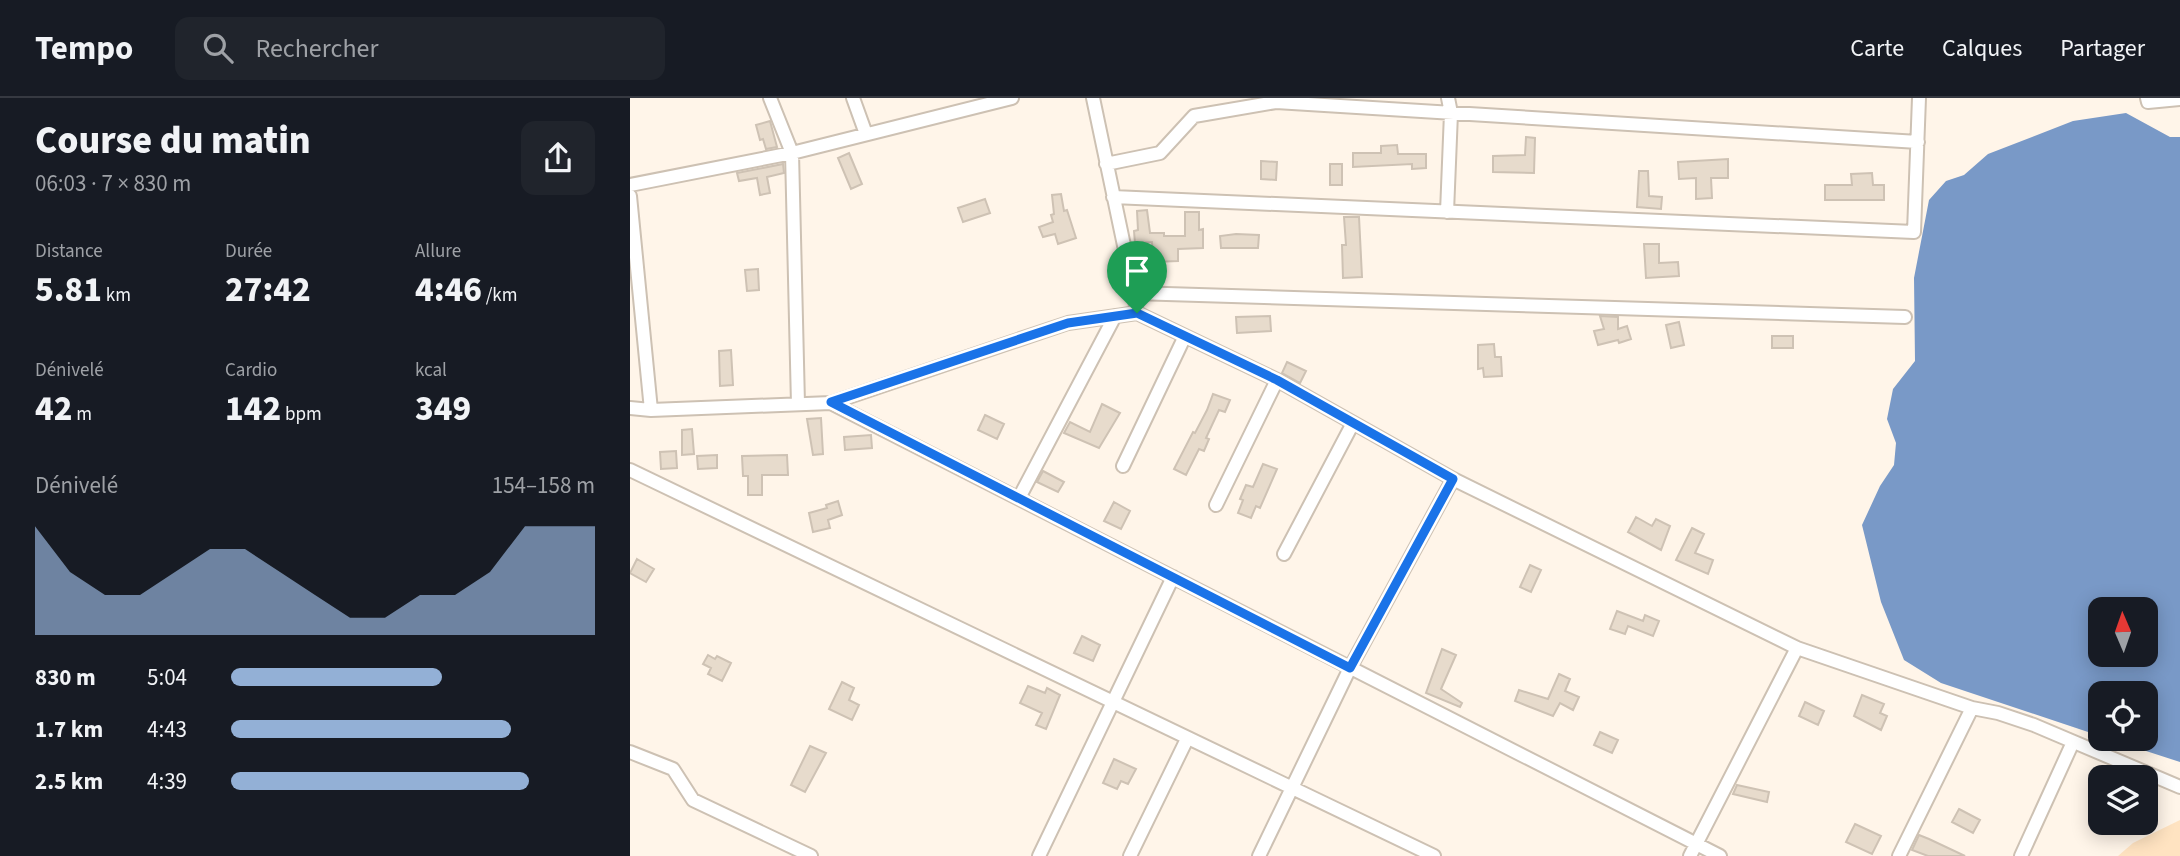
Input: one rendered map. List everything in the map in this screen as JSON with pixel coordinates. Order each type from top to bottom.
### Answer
[{"type":"street","points":[[770,98],[792,153],[798,404]]},
{"type":"street","points":[[853,98],[866,134]]},
{"type":"street","points":[[630,185],[792,153],[1012,98]]},
{"type":"street","points":[[1093,98],[1137,313]]},
{"type":"street","points":[[1106,164],[1160,153],[1194,116],[1303,98]]},
{"type":"street","points":[[1447,212],[1451,113],[1448,98]]},
{"type":"street","points":[[1113,197],[1914,232],[1919,98]]},
{"type":"street","points":[[2147,98],[2148,102],[2180,99]]},
{"type":"street","points":[[1276,102],[1918,142]]},
{"type":"street","points":[[630,196],[651,410]]},
{"type":"street","points":[[1135,293],[1905,317]]},
{"type":"street","points":[[630,408],[651,410],[831,402],[1068,323],[1137,313],[1277,380],[1453,479],[1797,649],[1972,708],[2034,725],[2180,787]]},
{"type":"street","points":[[1019,498],[1115,316]]},
{"type":"street","points":[[1123,466],[1185,336]]},
{"type":"street","points":[[1216,505],[1277,380]]},
{"type":"street","points":[[831,402],[1173,576],[1693,850],[1720,856]]},
{"type":"street","points":[[1284,554],[1353,423]]},
{"type":"street","points":[[631,473],[1434,856]]},
{"type":"street","points":[[1259,856],[1350,668],[1453,479]]},
{"type":"street","points":[[1039,856],[1173,576]]},
{"type":"street","points":[[1693,850],[1797,649]]},
{"type":"street","points":[[1899,856],[1972,708]]},
{"type":"street","points":[[1130,856],[1187,739]]},
{"type":"street","points":[[2021,856],[2073,742]]},
{"type":"street","points":[[630,752],[673,769],[693,800],[811,856]]},
{"type":"shaded area","points":[[2180,820],[2180,856],[2118,856],[2133,843],[2149,835],[2158,835],[2158,831]]},
{"type":"water","points":[[2126,113],[2170,137],[2180,137],[2180,762],[2146,751],[2158,751],[2158,681],[2088,681],[2088,732],[1941,683],[1904,660],[1881,602],[1862,525],[1880,486],[1894,465],[1896,443],[1887,419],[1893,389],[1915,361],[1914,278],[1929,200],[1946,181],[1964,175],[1988,154],[2073,121]]},
{"type":"building","points":[[770,121],[777,147],[766,149],[756,125]]},
{"type":"building","points":[[1526,137],[1535,138],[1534,173],[1493,172],[1493,156],[1525,155]]},
{"type":"building","points":[[1397,145],[1398,154],[1426,154],[1426,168],[1412,169],[1412,164],[1353,167],[1353,153],[1381,153],[1381,146]]},
{"type":"building","points":[[849,153],[862,184],[851,189],[838,158]]},
{"type":"building","points":[[1728,159],[1728,178],[1711,178],[1712,198],[1696,199],[1696,178],[1679,179],[1678,162]]},
{"type":"building","points":[[1261,161],[1277,162],[1276,180],[1261,179]]},
{"type":"building","points":[[783,164],[784,173],[767,177],[770,193],[760,195],[757,178],[739,181],[737,173]]},
{"type":"building","points":[[1330,164],[1342,164],[1342,185],[1330,185]]},
{"type":"building","points":[[1639,171],[1648,171],[1649,196],[1662,197],[1661,209],[1637,207]]},
{"type":"building","points":[[1872,173],[1873,185],[1884,185],[1884,200],[1825,200],[1825,185],[1852,185],[1851,174]]},
{"type":"building","points":[[1061,194],[1064,211],[1067,210],[1076,238],[1058,244],[1055,234],[1043,237],[1039,227],[1053,222],[1052,195]]},
{"type":"building","points":[[985,199],[990,213],[963,222],[958,208]]},
{"type":"building","points":[[1147,210],[1150,233],[1164,233],[1164,236],[1185,236],[1185,212],[1199,212],[1203,248],[1178,249],[1178,261],[1153,262],[1152,242],[1135,243],[1134,231],[1138,230],[1137,211]]},
{"type":"building","points":[[1344,217],[1359,217],[1362,277],[1343,278],[1342,245],[1346,245]]},
{"type":"building","points":[[1259,235],[1258,248],[1221,248],[1220,236]]},
{"type":"building","points":[[1644,244],[1659,244],[1659,263],[1678,262],[1679,276],[1646,278]]},
{"type":"building","points":[[758,269],[759,290],[747,291],[745,270]]},
{"type":"building","points":[[1270,316],[1271,331],[1237,333],[1236,317]]},
{"type":"building","points":[[1600,316],[1618,317],[1618,329],[1627,326],[1631,339],[1598,345],[1594,331],[1604,329]]},
{"type":"building","points":[[1679,322],[1684,345],[1671,348],[1666,325]]},
{"type":"building","points":[[1772,336],[1793,336],[1793,348],[1772,348]]},
{"type":"building","points":[[1494,344],[1495,357],[1501,357],[1502,376],[1484,377],[1483,368],[1478,369],[1478,345]]},
{"type":"building","points":[[731,350],[733,385],[720,386],[719,351]]},
{"type":"building","points":[[1287,362],[1306,371],[1300,383],[1282,373]]},
{"type":"building","points":[[1213,394],[1230,400],[1225,412],[1219,410],[1206,438],[1209,439],[1204,451],[1199,449],[1186,475],[1174,469]]},
{"type":"building","points":[[1102,404],[1120,413],[1099,448],[1064,433],[1070,422],[1090,432]]},
{"type":"building","points":[[985,415],[1004,424],[997,439],[978,430]]},
{"type":"building","points":[[821,418],[823,454],[813,455],[807,419]]},
{"type":"building","points":[[692,429],[694,454],[682,455],[682,430]]},
{"type":"building","points":[[871,435],[872,448],[845,450],[844,437]]},
{"type":"building","points":[[676,451],[677,468],[661,469],[660,452]]},
{"type":"building","points":[[717,455],[717,468],[698,469],[697,456]]},
{"type":"building","points":[[787,455],[788,475],[762,475],[762,495],[748,495],[748,476],[743,476],[742,456]]},
{"type":"building","points":[[1263,464],[1277,469],[1260,508],[1256,506],[1251,518],[1238,513],[1243,500],[1240,499],[1246,485],[1253,487]]},
{"type":"building","points":[[1043,471],[1064,482],[1058,492],[1037,482]]},
{"type":"building","points":[[838,501],[842,515],[828,520],[830,528],[813,532],[809,513],[827,508],[826,505]]},
{"type":"building","points":[[1114,502],[1130,511],[1121,529],[1104,521]]},
{"type":"building","points":[[1636,517],[1652,526],[1656,519],[1670,526],[1661,550],[1628,532]]},
{"type":"building","points":[[1692,528],[1704,534],[1695,553],[1713,560],[1708,574],[1676,560]]},
{"type":"building","points":[[637,559],[654,569],[646,582],[630,573]]},
{"type":"building","points":[[1530,565],[1541,570],[1531,592],[1520,587]]},
{"type":"building","points":[[1617,611],[1643,621],[1645,615],[1659,621],[1653,636],[1628,626],[1625,634],[1610,629]]},
{"type":"building","points":[[1082,636],[1100,645],[1093,661],[1074,653]]},
{"type":"building","points":[[1442,649],[1456,655],[1441,689],[1462,703],[1460,707],[1426,693]]},
{"type":"building","points":[[708,655],[731,663],[722,681],[708,674],[711,668],[703,664]]},
{"type":"building","points":[[1559,674],[1570,679],[1565,691],[1579,697],[1573,710],[1560,703],[1553,716],[1515,701],[1519,690],[1548,699]]},
{"type":"building","points":[[842,682],[854,688],[849,700],[859,705],[852,720],[829,709]]},
{"type":"building","points":[[1028,686],[1045,693],[1047,688],[1060,695],[1046,729],[1036,725],[1042,713],[1020,703]]},
{"type":"building","points":[[1862,695],[1884,704],[1880,713],[1887,716],[1881,730],[1854,716]]},
{"type":"building","points":[[1805,702],[1824,711],[1818,725],[1799,716]]},
{"type":"building","points":[[1600,732],[1618,740],[1612,753],[1594,745]]},
{"type":"building","points":[[810,746],[826,753],[805,792],[791,785]]},
{"type":"building","points":[[1114,759],[1136,769],[1128,784],[1121,781],[1117,789],[1103,783]]},
{"type":"building","points":[[1737,785],[1769,792],[1767,802],[1733,794]]},
{"type":"building","points":[[1959,809],[1980,820],[1973,833],[1952,822]]},
{"type":"building","points":[[1855,824],[1881,836],[1872,854],[1846,842]]},
{"type":"building","points":[[1919,835],[1965,856],[1928,856],[1912,850]]},
{"type":"route","points":[[1137,313],[1277,380],[1453,479],[1350,668],[831,402],[1068,323],[1137,313]]}]
